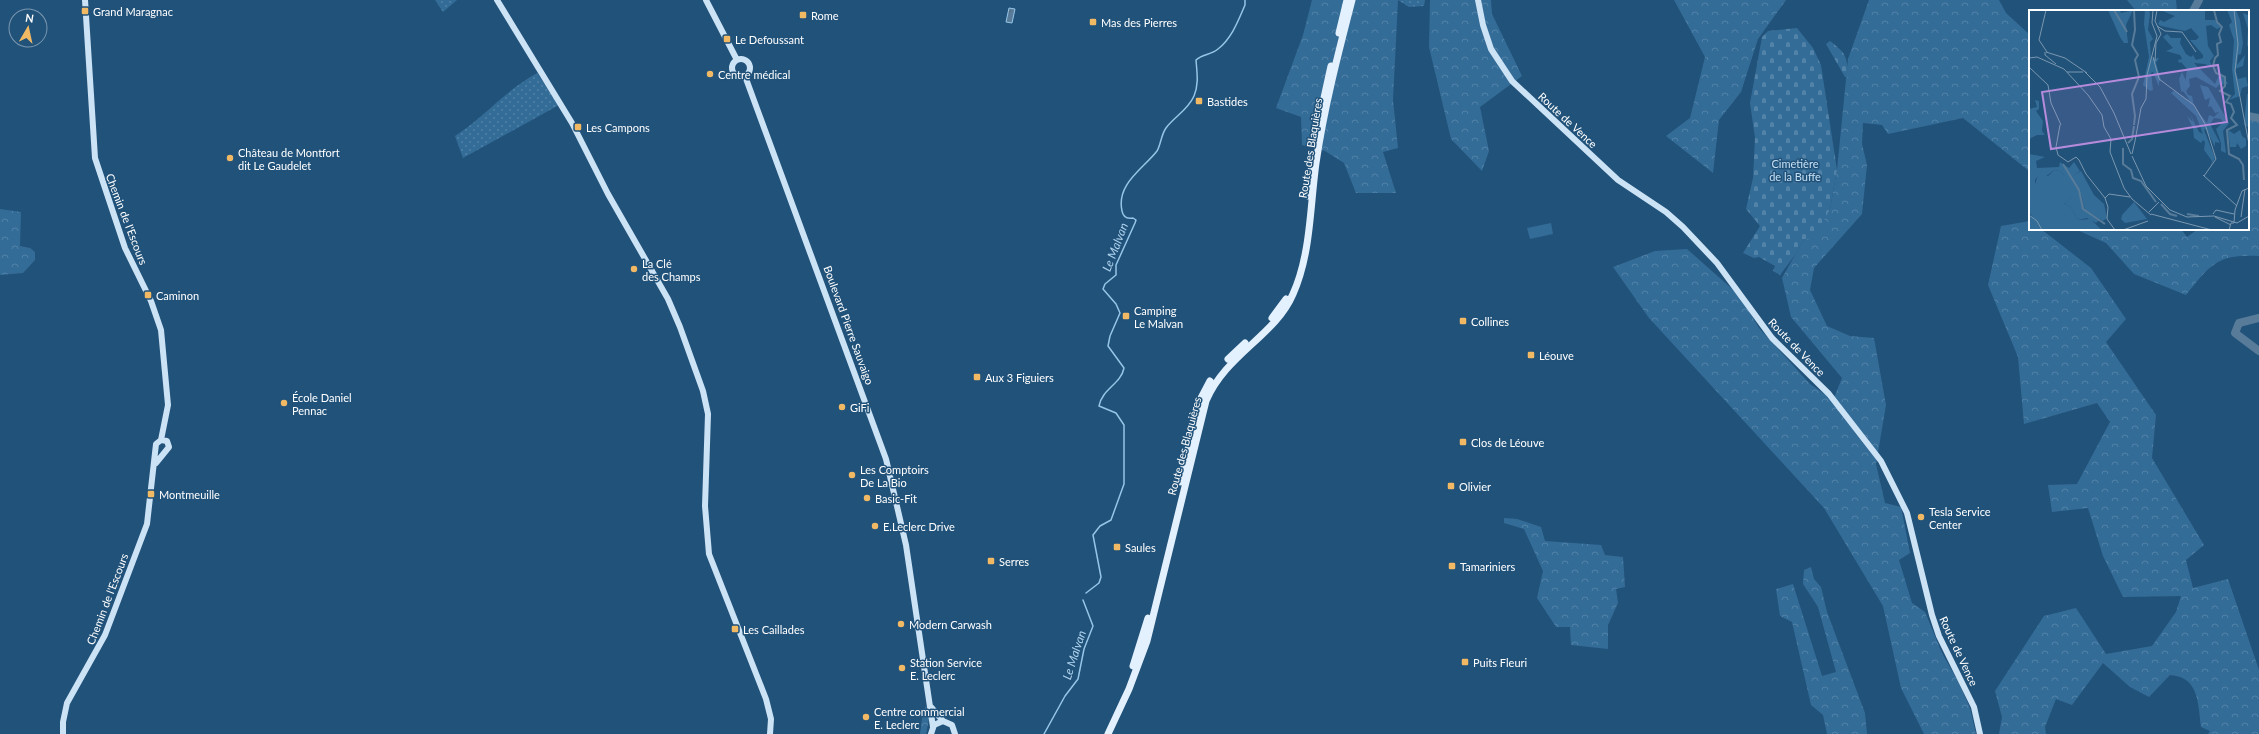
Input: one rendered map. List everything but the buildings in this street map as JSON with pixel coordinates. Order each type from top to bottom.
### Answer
[{"type":"main road","name":"Chemin de l'Escours","points":[[63,734],[63,722],[67,703],[105,635],[147,524],[157,442],[161,440],[168,405],[161,330],[151,301],[125,248],[95,158],[85,0]]},
{"type":"main road","points":[[497,0],[572,123],[612,201],[668,299],[680,327],[703,391],[708,414],[704,506],[709,554],[764,693],[771,718],[770,734]]},
{"type":"main road","points":[[706,0],[737,60]]},
{"type":"main road","name":"Route des Blaquières","points":[[1119,710],[1151,608],[1200,400],[1220,367],[1276,313],[1288,295],[1294,278],[1302,238],[1316,138],[1347,0]]},
{"type":"main road","name":"Route des Blaquières","points":[[1109,732],[1147,641],[1206,401],[1216,380],[1228,366],[1283,313],[1296,287],[1308,233],[1319,144],[1339,49],[1352,0]]},
{"type":"main road","name":"Route de Vence","points":[[1478,0],[1483,25],[1491,49],[1512,81],[1618,180],[1666,212],[1683,227],[1717,263],[1772,338],[1829,394],[1881,461],[1907,513],[1932,615],[1940,636],[1974,707],[1980,734]]},
{"type":"main road","points":[[743,59],[748,63],[749,68],[745,76],[739,77],[733,72],[733,64],[737,60],[743,59]]},
{"type":"main road","name":"Boulevard Pierre Sauvaigo","points":[[745,76],[886,459],[906,545],[933,727]]},
{"type":"main road","name":"Chemin de l'Escours","points":[[154,466],[163,453],[167,451],[169,445],[165,440],[161,440]]},
{"type":"main road","points":[[156,449],[163,453]]},
{"type":"main road","name":"Boulevard Pierre Sauvaigo","points":[[931,707],[943,721],[952,726],[955,734]]},
{"type":"main road","points":[[931,734],[933,727],[937,722],[943,721]]},
{"type":"green space","points":[[435,0],[457,0],[443,12]]},
{"type":"green space","points":[[1312,0],[1398,0],[1393,100],[1398,148],[1383,152],[1396,193],[1356,193],[1344,163],[1325,151],[1302,145],[1301,117],[1276,108],[1303,35]]},
{"type":"green space","points":[[1398,0],[1425,0],[1424,6],[1409,7]]},
{"type":"green space","points":[[1430,0],[1491,0],[1492,14],[1522,76],[1480,107],[1489,151],[1482,171],[1451,139],[1429,47]]},
{"type":"green space","points":[[1674,0],[1786,0],[1758,39],[1741,92],[1719,120],[1713,173],[1666,136],[1690,118],[1705,57]]},
{"type":"green space","points":[[1869,0],[1999,0],[2006,13],[2029,34],[2029,171],[1963,118],[1888,134],[1882,125],[1863,123],[1862,144],[1867,165],[1862,214],[1814,268],[1810,290],[1827,326],[1850,336],[1874,338],[1886,405],[1876,464],[1885,503],[1901,507],[1910,553],[1899,560],[1912,603],[1925,612],[1942,653],[1959,683],[1970,708],[1976,734],[1924,734],[1901,688],[1883,606],[1824,508],[1649,318],[1613,267],[1655,251],[1687,249],[1739,295],[1759,328],[1810,384],[1833,400],[1842,378],[1791,317],[1782,278],[1804,239],[1830,209],[1837,170],[1848,59]]},
{"type":"green space","points":[[2127,0],[2176,0],[2177,10],[2135,10]]},
{"type":"green space","name":"Cimetière de la Buffe","points":[[1797,28],[1813,48],[1821,65],[1837,170],[1830,209],[1814,239],[1804,239],[1795,255],[1780,275],[1773,271],[1775,266],[1759,257],[1754,258],[1743,253],[1760,226],[1746,209],[1753,178],[1755,138],[1750,103],[1762,37],[1768,31]]},
{"type":"green space","points":[[1830,41],[1840,49],[1845,56],[1848,77],[1845,77],[1826,44]]},
{"type":"green space","points":[[537,73],[559,105],[463,158],[455,136],[476,121],[515,87]]},
{"type":"green space","points":[[2259,114],[2259,256],[2233,257],[2216,263],[2202,276],[2186,295],[2134,274],[2106,243],[2077,230],[2182,230],[2187,237],[2197,230],[2249,230],[2249,117]]},
{"type":"green space","points":[[0,209],[21,212],[20,246],[30,248],[35,252],[35,260],[23,273],[0,275]]},
{"type":"green space","points":[[2029,221],[2029,230],[2042,230],[2091,268],[2126,319],[2106,342],[2156,415],[2152,458],[2204,545],[2186,560],[2193,588],[2228,579],[2259,670],[2259,734],[2208,734],[2210,731],[2201,727],[2198,701],[2192,686],[2187,681],[2180,677],[2170,675],[2149,697],[2130,687],[2103,663],[2072,705],[2056,699],[2045,727],[2046,734],[1999,734],[2002,717],[1995,691],[2044,616],[2076,608],[2106,654],[2152,646],[2176,612],[2181,596],[2123,597],[2103,556],[2088,508],[2052,512],[2048,485],[2077,484],[2110,422],[2097,403],[2024,424],[2018,357],[1988,285],[2001,226]]},
{"type":"green space","points":[[1551,223],[1553,234],[1530,239],[1527,228]]},
{"type":"green space","points":[[1504,518],[1517,519],[1541,527],[1545,541],[1601,545],[1605,555],[1623,557],[1625,587],[1616,589],[1618,603],[1608,625],[1608,649],[1571,645],[1570,627],[1556,627],[1537,598],[1543,571],[1524,529],[1504,523]]},
{"type":"green space","points":[[1811,567],[1814,579],[1821,587],[1827,612],[1865,713],[1867,734],[1827,734],[1823,715],[1811,705],[1792,622],[1780,616],[1776,589],[1793,584],[1822,676],[1836,672],[1818,607],[1803,584],[1804,570]]},
{"type":"green space","points":[[926,706],[929,719],[926,734],[920,734],[923,711]]},
{"type":"water","points":[[1009,8],[1015,9],[1012,23],[1006,22]]},
{"type":"waterway","name":"Le Malvan","points":[[1086,593],[1099,583],[1101,577],[1093,535],[1100,526],[1111,520],[1124,484],[1124,425],[1116,413],[1099,406],[1104,395],[1122,374],[1124,368],[1108,346],[1110,336],[1120,313],[1116,304],[1103,289],[1105,284],[1116,275],[1116,265],[1136,220],[1133,218],[1127,218],[1123,215],[1121,201],[1123,193],[1132,178],[1157,151],[1166,128],[1185,109],[1194,96],[1197,83],[1196,60],[1215,51],[1223,45],[1240,17],[1245,5],[1245,0]]},
{"type":"waterway","points":[[2194,10],[2199,0]]},
{"type":"waterway","points":[[2249,116],[2259,118]]},
{"type":"waterway","points":[[2259,318],[2239,323],[2235,333],[2259,351]]},
{"type":"waterway","name":"Le Malvan","points":[[1044,734],[1065,696],[1078,679],[1084,649],[1093,626],[1083,600]]},
{"type":"place","name":"Grand Maragnac","points":[[85,11]]},
{"type":"place","name":"Rome","points":[[803,15]]},
{"type":"place","name":"Mas des Pierres","points":[[1093,22]]},
{"type":"place","name":"Le Defoussant","points":[[727,39]]},
{"type":"place","name":"Centre médical","points":[[710,74]]},
{"type":"place","name":"Bastides","points":[[1199,101]]},
{"type":"place","name":"Les Campons","points":[[578,127]]},
{"type":"place","name":"Château de Montfort dit Le Gaudelet","points":[[230,158]]},
{"type":"place","name":"La Clé des Champs","points":[[634,269]]},
{"type":"place","name":"Caminon","points":[[148,295]]},
{"type":"place","name":"Camping Le Malvan","points":[[1126,316]]},
{"type":"place","name":"Collines","points":[[1463,321]]},
{"type":"place","name":"Léouve","points":[[1531,355]]},
{"type":"place","name":"Aux 3 Figuiers","points":[[977,377]]},
{"type":"place","name":"École Daniel Pennac","points":[[284,403]]},
{"type":"place","name":"GiFi","points":[[842,407]]},
{"type":"place","name":"Clos de Léouve","points":[[1463,442]]},
{"type":"place","name":"Les Comptoirs De La Bio","points":[[852,475]]},
{"type":"place","name":"Olivier","points":[[1451,486]]},
{"type":"place","name":"Montmeuille","points":[[151,494]]},
{"type":"place","name":"Basic-Fit","points":[[867,498]]},
{"type":"place","name":"Tesla Service Center","points":[[1921,517]]},
{"type":"place","name":"E.Leclerc Drive","points":[[875,526]]},
{"type":"place","name":"Saules","points":[[1117,547]]},
{"type":"place","name":"Serres","points":[[991,561]]},
{"type":"place","name":"Tamariniers","points":[[1452,566]]},
{"type":"place","name":"Modern Carwash","points":[[901,624]]},
{"type":"place","name":"Les Caillades","points":[[735,629]]},
{"type":"place","name":"Puits Fleuri","points":[[1465,662]]},
{"type":"place","name":"Station Service E. Leclerc","points":[[902,668]]},
{"type":"place","name":"Centre commercial E. Leclerc","points":[[866,717]]}]
